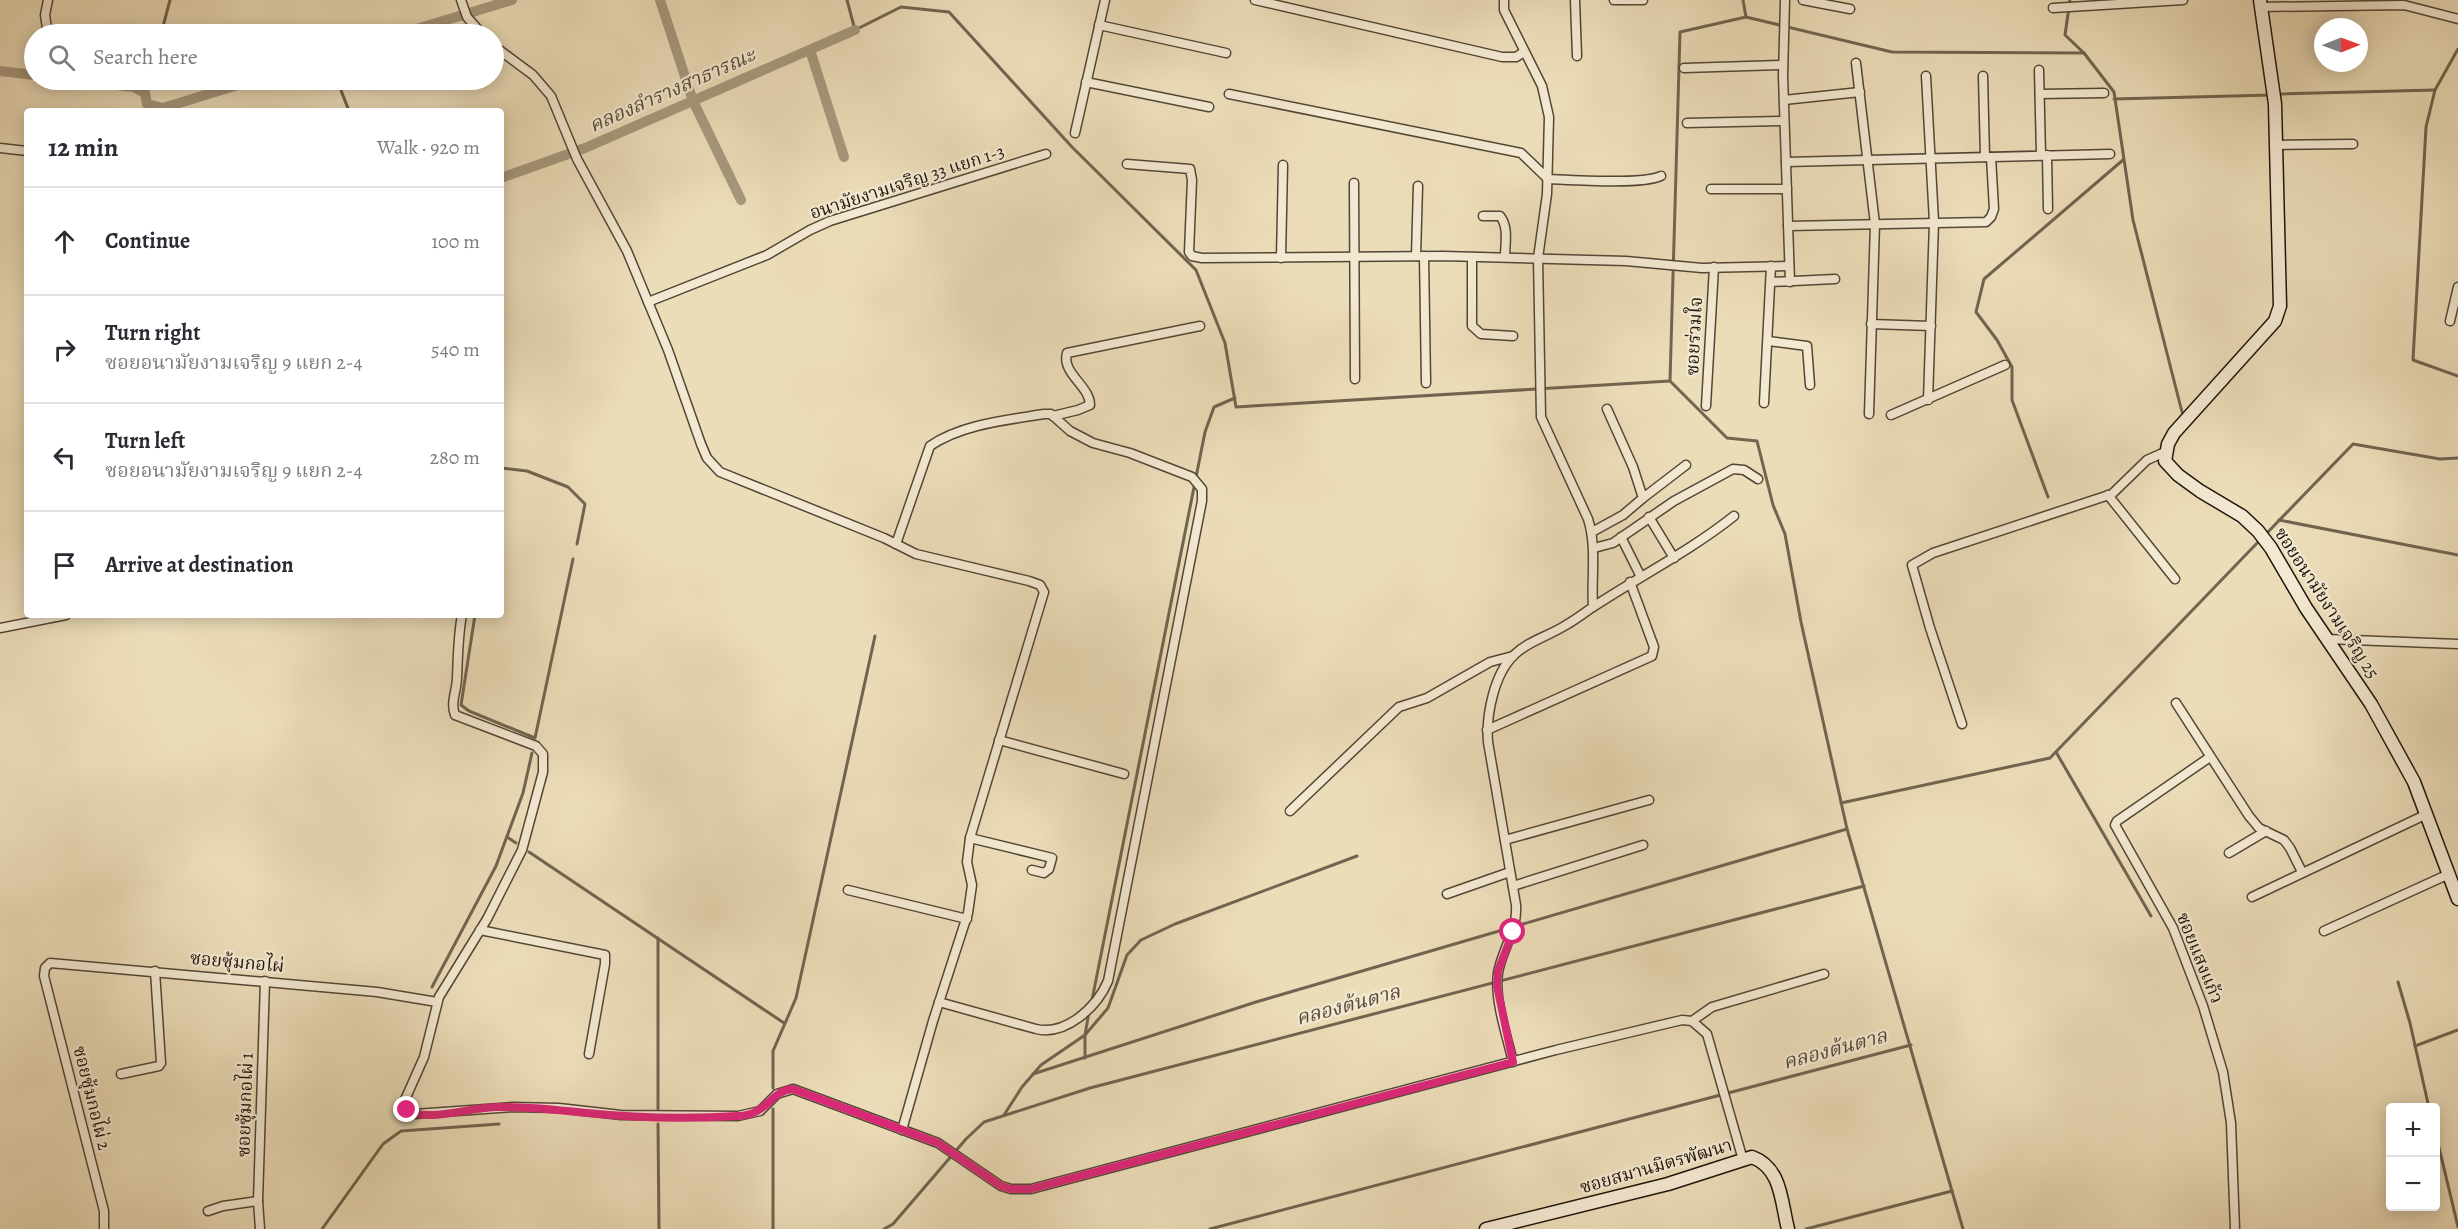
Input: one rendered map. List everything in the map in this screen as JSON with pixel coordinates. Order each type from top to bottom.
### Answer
[{"type":"street","points":[[46,24],[45,15],[48,0]]},
{"type":"street","points":[[1075,133],[1105,0]]},
{"type":"street","points":[[1256,0],[1502,57],[1516,57],[1524,52]]},
{"type":"street","points":[[1504,0],[1504,10],[1542,86],[1547,103],[1548,179],[1538,258],[1541,417],[1592,532],[1593,607]]},
{"type":"street","points":[[1575,0],[1577,56]]},
{"type":"street","points":[[1614,0],[1643,0]]},
{"type":"street","points":[[1785,0],[1783,64],[1790,282]]},
{"type":"street","points":[[1803,0],[1850,9]]},
{"type":"street","points":[[2053,8],[2183,0]]},
{"type":"street","points":[[1962,724],[1912,565],[1933,553],[2118,490],[2147,460],[2165,452],[2174,433],[2275,321],[2280,294],[2275,104],[2261,4],[2404,3],[2458,19]]},
{"type":"street","points":[[462,4],[467,17],[473,24]]},
{"type":"street","points":[[1099,25],[1226,53]]},
{"type":"street","points":[[504,54],[542,84],[551,96],[577,159],[627,251],[668,350],[701,444],[713,466],[728,475],[916,554],[1029,581],[1040,585],[1044,592],[970,838],[967,862],[972,892],[967,919],[939,1002],[902,1130]]},
{"type":"street","points":[[1856,63],[1875,225],[1869,414]]},
{"type":"street","points":[[1684,68],[1783,64]]},
{"type":"street","points":[[2039,70],[2048,209]]},
{"type":"street","points":[[1926,76],[1934,222],[1928,400]]},
{"type":"street","points":[[1788,226],[1989,220],[1994,209],[1983,76]]},
{"type":"street","points":[[1086,82],[1209,107]]},
{"type":"street","points":[[1784,100],[1860,92]]},
{"type":"street","points":[[2040,94],[2104,93]]},
{"type":"street","points":[[1229,94],[1521,153],[1548,179],[1618,180],[1652,179],[1661,176]]},
{"type":"street","points":[[1687,123],[1785,121]]},
{"type":"street","points":[[2276,146],[2353,144]]},
{"type":"street","points":[[0,148],[24,151]]},
{"type":"street","name":"อนามัยงามเจริญ 33 แยก 1-3","points":[[648,302],[767,255],[830,221],[1046,154]]},
{"type":"street","points":[[1786,162],[2110,154]]},
{"type":"street","points":[[1127,164],[1190,169],[1192,172],[1189,252],[1192,256],[1202,258],[1505,257],[1588,262],[1626,261],[1682,267],[1789,266]]},
{"type":"street","points":[[1281,258],[1282,165]]},
{"type":"street","points":[[1354,183],[1355,379]]},
{"type":"street","points":[[1418,186],[1426,383]]},
{"type":"street","points":[[1711,189],[1787,189]]},
{"type":"street","points":[[1483,216],[1496,215],[1503,219],[1506,225],[1505,257]]},
{"type":"street","points":[[1472,257],[1472,326],[1481,334],[1513,336]]},
{"type":"street","name":"ซอยร่วมใจ","points":[[1706,406],[1714,267]]},
{"type":"street","points":[[1764,403],[1771,267]]},
{"type":"street","points":[[1771,282],[1835,279]]},
{"type":"street","points":[[2450,321],[2458,287]]},
{"type":"street","points":[[1871,324],[1931,326]]},
{"type":"street","points":[[896,544],[930,446],[942,438],[963,431],[1044,414],[1053,416],[1088,407],[1089,397],[1068,366],[1067,353],[1200,326]]},
{"type":"street","points":[[1768,341],[1807,346],[1810,386]]},
{"type":"street","points":[[1891,415],[2005,365]]},
{"type":"street","points":[[1607,409],[1633,467],[1643,498]]},
{"type":"street","points":[[939,1002],[1052,1032],[1079,1018],[1102,997],[1108,981],[1170,671],[1202,501],[1202,489],[1192,477],[1176,469],[1093,443],[1070,431],[1053,416]]},
{"type":"street","name":"ซอยอนามัยงามเจริญ 25","points":[[2165,452],[2168,466],[2178,475],[2242,516],[2271,548],[2326,639],[2371,704],[2414,782],[2458,899]]},
{"type":"street","points":[[1592,532],[1623,515],[1686,465]]},
{"type":"street","points":[[1594,548],[1613,543],[1644,523],[1649,517],[1733,469],[1739,468],[1758,479]]},
{"type":"street","points":[[2108,495],[2175,579]]},
{"type":"street","points":[[1513,1062],[1497,986],[1498,975],[1516,922],[1516,905],[1488,730],[1489,715],[1505,665],[1522,648],[1567,625],[1640,575],[1674,558],[1709,536],[1734,516]]},
{"type":"street","points":[[1649,517],[1674,558]]},
{"type":"street","points":[[1621,537],[1640,575]]},
{"type":"street","points":[[1488,730],[1652,656],[1654,647],[1630,582]]},
{"type":"street","points":[[0,628],[51,618]]},
{"type":"street","points":[[462,618],[458,640],[457,679],[452,703],[455,715],[536,746],[540,749],[544,761],[540,790],[522,849],[480,930],[437,1002],[424,1057],[404,1102],[407,1110],[415,1114],[521,1107],[621,1115],[738,1116],[760,1111],[777,1094],[793,1089],[950,1150],[1001,1186],[1011,1189],[1031,1189],[1513,1062],[1682,1020],[1692,1021],[1707,1034],[1743,1160]]},
{"type":"street","points":[[2326,639],[2458,644]]},
{"type":"street","points":[[1290,811],[1399,707],[1427,698],[1491,662],[1513,656]]},
{"type":"street","points":[[2176,703],[2249,816],[2259,828],[2284,840],[2302,872]]},
{"type":"street","points":[[999,740],[1124,774]]},
{"type":"street","name":"ซอยแสงแก้ว","points":[[2210,757],[2117,821],[2115,825],[2173,928],[2203,1006],[2223,1072],[2231,1123],[2235,1229]]},
{"type":"street","points":[[1505,840],[1649,800]]},
{"type":"street","points":[[2252,897],[2427,814]]},
{"type":"street","points":[[2229,853],[2266,831]]},
{"type":"street","points":[[970,838],[1052,858],[1049,869],[1044,873],[1032,870]]},
{"type":"street","points":[[1513,885],[1643,845]]},
{"type":"street","points":[[1447,894],[1510,872]]},
{"type":"street","points":[[2324,931],[2449,874]]},
{"type":"street","points":[[848,890],[967,919]]},
{"type":"street","points":[[480,930],[605,955],[589,1054]]},
{"type":"street","name":"ซอยซุ้มกอไผ่","points":[[44,976],[47,965],[57,962],[377,992],[437,1002]]},
{"type":"street","points":[[121,1074],[159,1066],[161,1063],[155,971]]},
{"type":"street","points":[[1692,1021],[1712,1007],[1824,974]]},
{"type":"street","name":"ซอยซุ้มกอไผ่ 2","points":[[44,976],[104,1211],[104,1229]]},
{"type":"street","name":"ซอยซุ้มกอไผ่ 1","points":[[260,1229],[258,1201],[265,981]]},
{"type":"street","name":"ซอยสมานมิตรพัฒนา","points":[[1486,1229],[1668,1184],[1752,1157],[1768,1166],[1777,1181],[1787,1223]]},
{"type":"street","points":[[208,1210],[258,1201]]},
{"type":"waterway","points":[[164,24],[170,0]]},
{"type":"waterway","points":[[433,24],[512,0]]},
{"type":"waterway","name":"คลองลำรางสาธารณะ","points":[[660,0],[693,101],[741,200]]},
{"type":"waterway","points":[[847,0],[855,30],[901,7],[949,12],[1072,147],[1196,270],[1225,343],[1236,407],[1670,381]]},
{"type":"waterway","points":[[1743,0],[1746,17]]},
{"type":"waterway","points":[[1963,1229],[1847,829],[1801,622],[1785,534],[1773,505],[1757,441],[1727,438],[1670,381],[1680,32],[1746,17],[1892,52],[2084,53],[2065,35],[2070,0]]},
{"type":"waterway","name":"คลองลำรางสาธารณะ","points":[[504,177],[585,148],[855,30]]},
{"type":"waterway","points":[[2458,49],[2435,90],[2426,127],[2413,360],[2458,376]]},
{"type":"waterway","points":[[810,50],[844,157]]},
{"type":"waterway","points":[[2084,53],[2114,92],[2133,220],[2182,412]]},
{"type":"waterway","points":[[0,71],[24,74]]},
{"type":"waterway","points":[[140,90],[145,93],[147,104],[163,108]]},
{"type":"waterway","points":[[163,108],[222,90]]},
{"type":"waterway","points":[[341,90],[348,108]]},
{"type":"waterway","points":[[2278,94],[2435,90]]},
{"type":"waterway","points":[[2114,99],[2272,95]]},
{"type":"waterway","points":[[2048,497],[2012,400],[2012,367],[1997,340],[1976,312],[1984,279],[2123,160]]},
{"type":"waterway","points":[[1092,1000],[1205,432],[1214,407],[1235,398]]},
{"type":"waterway","points":[[2266,534],[2353,444],[2440,459],[2458,458]]},
{"type":"waterway","points":[[504,468],[527,471],[568,487],[585,504],[577,544]]},
{"type":"waterway","points":[[2279,520],[2458,555]]},
{"type":"waterway","points":[[1841,803],[2050,758],[2261,539]]},
{"type":"waterway","points":[[475,618],[461,705],[469,711],[535,738],[573,559]]},
{"type":"waterway","points":[[773,1088],[773,1051],[796,998],[875,636]]},
{"type":"waterway","points":[[2056,752],[2151,916]]},
{"type":"waterway","points":[[432,987],[496,866],[523,793],[532,753]]},
{"type":"waterway","points":[[1523,924],[1847,829]]},
{"type":"waterway","points":[[507,837],[516,843]]},
{"type":"waterway","points":[[529,852],[784,1023]]},
{"type":"waterway","points":[[1004,1115],[1022,1087],[1041,1065],[1085,1035],[1108,1008],[1127,955],[1141,940],[1175,924],[1357,856]]},
{"type":"waterway","name":"คลองต้นตาล","points":[[884,1229],[893,1224],[966,1139],[984,1122],[1090,1088],[1864,886]]},
{"type":"waterway","points":[[1033,1074],[1256,1002],[1506,929]]},
{"type":"waterway","points":[[658,938],[658,1109]]},
{"type":"waterway","points":[[2398,982],[2410,1023],[2428,1103]]},
{"type":"waterway","points":[[1085,1058],[1085,1035],[1089,1012]]},
{"type":"waterway","points":[[2415,1046],[2458,1030]]},
{"type":"waterway","name":"คลองต้นตาล","points":[[1210,1229],[1911,1045]]},
{"type":"waterway","points":[[773,1109],[773,1229]]},
{"type":"waterway","points":[[322,1229],[383,1144],[401,1131],[499,1124]]},
{"type":"waterway","points":[[658,1124],[659,1229]]},
{"type":"waterway","points":[[2440,1152],[2458,1227]]},
{"type":"waterway","points":[[1806,1229],[1952,1191]]},
{"type":"route","points":[[407,1110],[420,1115],[492,1107],[538,1107],[621,1115],[738,1116],[760,1111],[777,1094],[793,1089],[938,1143],[1001,1186],[1011,1189],[1031,1189],[1513,1062],[1497,986],[1498,971],[1513,932]]}]
